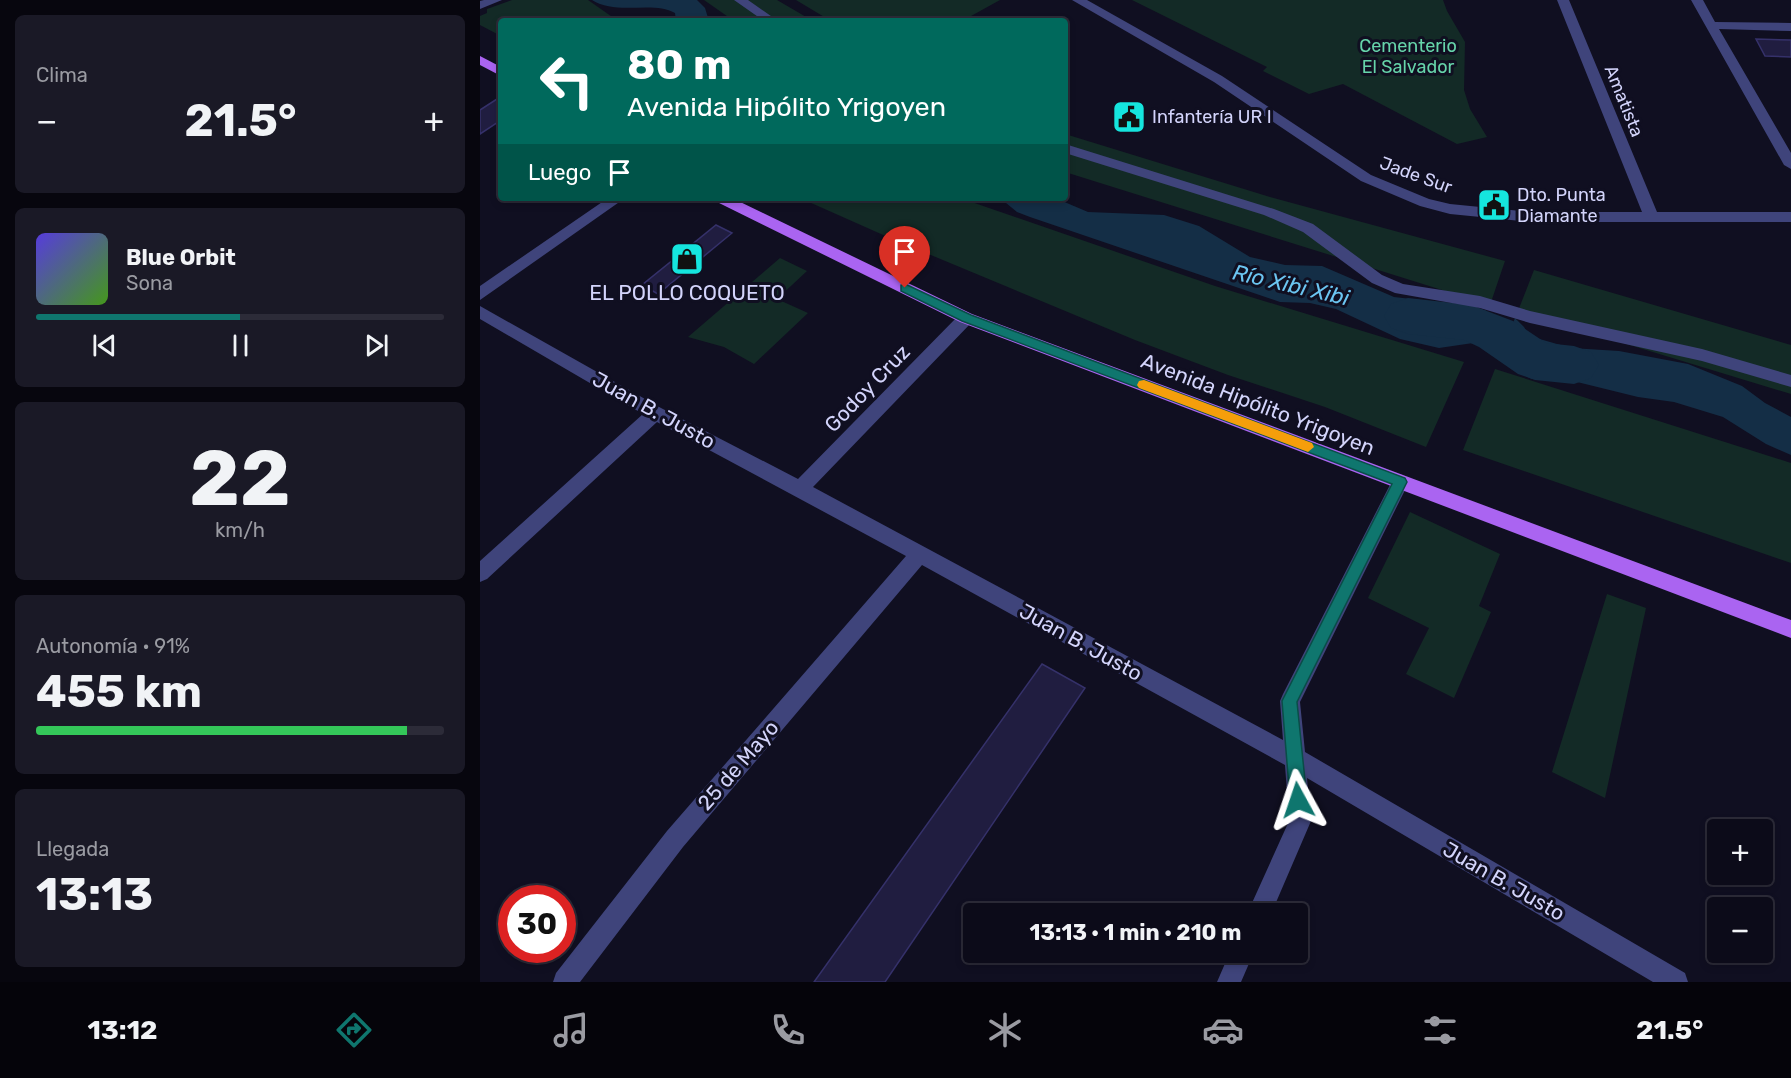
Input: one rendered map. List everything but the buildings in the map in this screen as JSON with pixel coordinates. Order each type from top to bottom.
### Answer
[{"type":"main road","points":[[480,60],[498,70]]},
{"type":"main road","name":"Avenida Hipólito Yrigoyen","points":[[726,201],[966,318],[1791,629]]},
{"type":"street","points":[[480,5],[496,0]]},
{"type":"street","points":[[740,0],[767,18]]},
{"type":"street","name":"Jade Sur","points":[[1078,0],[1209,74],[1366,178],[1407,196],[1450,208],[1531,217],[1791,217]]},
{"type":"street","name":"Amatista","points":[[1563,0],[1651,216]]},
{"type":"street","points":[[1697,0],[1791,165]]},
{"type":"street","points":[[1711,25],[1791,27]]},
{"type":"street","points":[[1068,149],[1269,212],[1308,228],[1377,279],[1400,289],[1480,302],[1530,317],[1702,355],[1791,381]]},
{"type":"street","points":[[480,294],[614,201]]},
{"type":"street","name":"Juan B. Justo","points":[[480,312],[655,413],[800,489],[1294,758],[1676,982]]},
{"type":"street","name":"Godoy Cruz","points":[[800,489],[966,318]]},
{"type":"street","points":[[480,573],[655,413]]},
{"type":"street","points":[[1264,903],[1300,821],[1290,701],[1400,482]]},
{"type":"street","name":"25 de Mayo","points":[[565,982],[675,839],[920,554]]},
{"type":"street","points":[[1229,982],[1237,963]]},
{"type":"green space","points":[[512,0],[588,0],[614,18],[498,18],[498,34],[480,25],[480,16],[487,13],[487,9]]},
{"type":"green space","points":[[704,0],[777,0],[808,18],[730,18]]},
{"type":"green space","points":[[796,0],[1000,0],[967,18],[826,18]]},
{"type":"green space","name":"Cementerio El Salvador","points":[[1132,0],[1443,0],[1465,42],[1464,90],[1470,109],[1487,137],[1457,144],[1343,84],[1309,94],[1263,71],[1267,67]]},
{"type":"green space","points":[[1068,135],[1270,197],[1505,261],[1490,305],[1068,173]]},
{"type":"green space","points":[[807,201],[969,201],[1215,286],[1464,362],[1426,447],[1325,407],[1228,375],[1135,340]]},
{"type":"green space","points":[[780,258],[807,271],[777,299],[808,313],[754,364],[724,347],[688,337]]},
{"type":"green space","points":[[1534,270],[1791,345],[1791,394],[1518,311]]},
{"type":"green space","points":[[1495,369],[1791,463],[1791,563],[1463,450]]},
{"type":"green space","points":[[1410,512],[1500,554],[1479,606],[1491,612],[1454,698],[1406,674],[1429,628],[1368,598]]},
{"type":"green space","points":[[1607,594],[1646,608],[1605,798],[1552,772]]},
{"type":"water","points":[[592,0],[697,0],[705,8],[708,18],[676,18],[675,13],[666,9],[602,5]]},
{"type":"water","points":[[1004,201],[1062,201],[1088,212],[1164,215],[1199,226],[1250,257],[1285,265],[1322,266],[1394,297],[1472,306],[1487,311],[1473,343],[1439,348],[1400,339],[1336,309],[1310,303],[1280,302],[1017,212]]},
{"type":"water","points":[[1515,318],[1529,336],[1571,348],[1619,351],[1688,364],[1742,386],[1765,403],[1791,417],[1791,455],[1766,444],[1723,417],[1674,402],[1638,397],[1569,380],[1532,379],[1519,373],[1499,359]]},
{"type":"waterway","name":"Río Xibi Xibi","points":[[1408,316],[1471,323],[1496,334],[1535,361],[1574,365]]},
{"type":"slow traffic","points":[[1144,385],[1308,447]]},
{"type":"place","name":"Infantería UR I","points":[[1129,117]]},
{"type":"place","name":"Dto. Punta Diamante","points":[[1494,205]]},
{"type":"place","name":"EL POLLO COQUETO","points":[[687,259]]},
{"type":"route","points":[[905,288],[966,318],[1400,482],[1290,701],[1298,800]]}]
